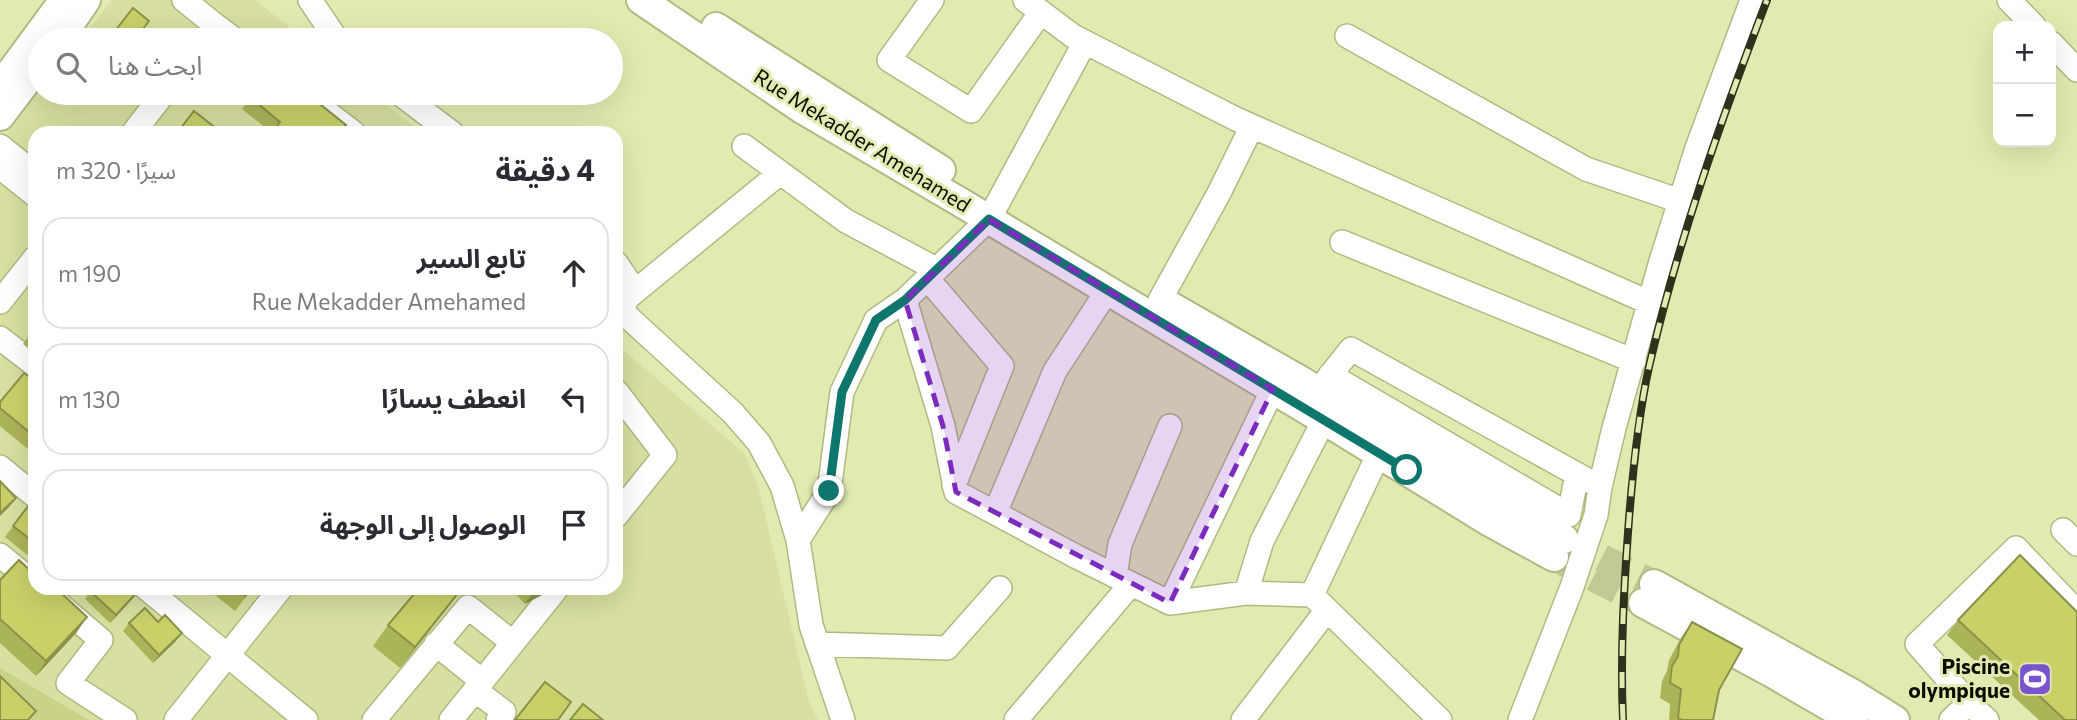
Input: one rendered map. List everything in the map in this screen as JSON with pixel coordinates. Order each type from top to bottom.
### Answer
[{"type":"main road","points":[[45,28],[64,0]]},
{"type":"main road","points":[[66,28],[86,0]]},
{"type":"main road","name":"Rue Mekadder Amehamed","points":[[641,0],[802,109],[993,211],[1160,300],[1324,384],[1559,548],[1489,522],[1379,453],[1107,291],[993,211],[945,173],[674,0]]},
{"type":"main road","points":[[0,116],[17,70],[28,54]]},
{"type":"main road","points":[[1853,720],[1772,673],[1648,593],[1843,688],[1895,720]]},
{"type":"street","points":[[184,0],[206,28]]},
{"type":"street","points":[[310,0],[329,28]]},
{"type":"street","points":[[932,0],[889,60],[971,111],[1033,6],[1085,42],[1252,126],[1650,303]]},
{"type":"street","points":[[1520,720],[1572,587],[1596,515],[1614,428],[1680,201],[1752,0]]},
{"type":"street","points":[[2009,0],[2029,21]]},
{"type":"street","points":[[1347,36],[1586,169],[1680,201]]},
{"type":"street","points":[[797,540],[829,491],[842,392],[876,320],[905,300],[993,211],[1085,42]]},
{"type":"street","points":[[2056,48],[2077,70]]},
{"type":"street","points":[[138,126],[155,105]]},
{"type":"street","points":[[318,105],[345,126]]},
{"type":"street","points":[[415,105],[443,126]]},
{"type":"street","points":[[1160,300],[1218,195],[1252,126]]},
{"type":"street","points":[[0,146],[28,168]]},
{"type":"street","points":[[744,146],[846,221],[932,274],[1002,366],[954,485]]},
{"type":"street","points":[[0,167],[28,189]]},
{"type":"street","points":[[623,303],[780,173]]},
{"type":"street","points":[[1342,242],[1634,361]]},
{"type":"street","points":[[623,273],[633,288],[623,302]]},
{"type":"street","points":[[0,302],[27,285]]},
{"type":"street","points":[[995,513],[1055,371],[1107,291]]},
{"type":"street","points":[[905,300],[943,426],[956,492],[1170,603],[1246,593],[1319,603],[1440,720]]},
{"type":"street","points":[[623,307],[733,413],[759,443],[782,486],[797,540],[811,625],[844,720]]},
{"type":"street","points":[[0,338],[28,360]]},
{"type":"street","points":[[1577,474],[1569,515],[1324,384],[1351,349],[1577,474],[1600,487]]},
{"type":"street","points":[[1170,603],[1273,389]]},
{"type":"street","points":[[623,400],[665,455],[623,507]]},
{"type":"street","points":[[1246,593],[1262,541],[1324,420]]},
{"type":"street","points":[[1016,720],[1123,580],[1120,544],[1170,426]]},
{"type":"street","points":[[1243,720],[1319,603],[1379,453]]},
{"type":"street","points":[[0,467],[28,490]]},
{"type":"street","points":[[1987,720],[1917,644],[2016,548],[2077,612]]},
{"type":"street","points":[[0,555],[28,578]]},
{"type":"street","points":[[817,644],[947,648],[1000,588]]},
{"type":"street","points":[[48,595],[101,640],[68,683],[125,720]]},
{"type":"street","points":[[155,595],[306,720]]},
{"type":"street","points":[[176,720],[276,595]]},
{"type":"street","points":[[451,720],[552,595]]},
{"type":"street","points":[[374,720],[468,607],[513,643]]},
{"type":"street","points":[[436,644],[504,712],[498,720]]},
{"type":"street","points":[[1951,720],[1969,703]]},
{"type":"highlighted area","points":[[989,219],[1273,389],[1170,603],[956,492],[943,426],[905,300]]},
{"type":"shaded area","points":[[112,0],[255,0],[291,28],[90,28]]},
{"type":"shaded area","points":[[28,105],[386,105],[413,126],[28,126],[28,595],[623,595],[623,350],[744,453],[758,485],[809,702],[818,720],[0,720],[0,167],[20,148],[7,133]]},
{"type":"shaded area","points":[[0,668],[89,720],[0,720]]},
{"type":"building","points":[[133,8],[149,21],[144,28],[117,28]]},
{"type":"building","points":[[260,105],[321,105],[346,125],[277,126],[280,122]]},
{"type":"building","points":[[194,111],[213,126],[182,126]]},
{"type":"building","points":[[24,373],[28,376],[28,431],[0,408],[0,402]]},
{"type":"building","points":[[0,481],[16,498],[0,513]]},
{"type":"building","points":[[28,506],[28,538],[13,526]]},
{"type":"building","name":"Piscine olympique","points":[[2020,555],[2077,612],[2077,720],[2065,720],[1958,620]]},
{"type":"building","points":[[19,560],[28,568],[28,595],[63,595],[87,617],[46,661],[0,619],[0,580]]},
{"type":"building","points":[[94,595],[134,595],[116,615]]},
{"type":"building","points":[[413,595],[456,595],[415,647],[388,625]]},
{"type":"building","points":[[145,608],[158,622],[165,615],[182,633],[159,655],[129,623]]},
{"type":"building","points":[[1692,622],[1742,649],[1719,690],[1713,720],[1678,718],[1681,689],[1670,683],[1679,645]]},
{"type":"building","points":[[0,676],[36,711],[28,720],[0,720]]},
{"type":"building","points":[[545,682],[571,702],[558,720],[515,720]]},
{"type":"building","points":[[583,704],[603,720],[570,720]]},
{"type":"tunnel","points":[[1564,539],[1654,584]]},
{"type":"tunnel","points":[[1556,558],[1643,603]]},
{"type":"railway","points":[[1623,720],[1622,645],[1627,544],[1634,462],[1645,386],[1687,227],[1767,0]]},
{"type":"place","name":"Piscine olympique","points":[[2035,679]]},
{"type":"route","points":[[829,491],[842,392],[876,320],[905,300],[989,219],[1407,470]]}]
